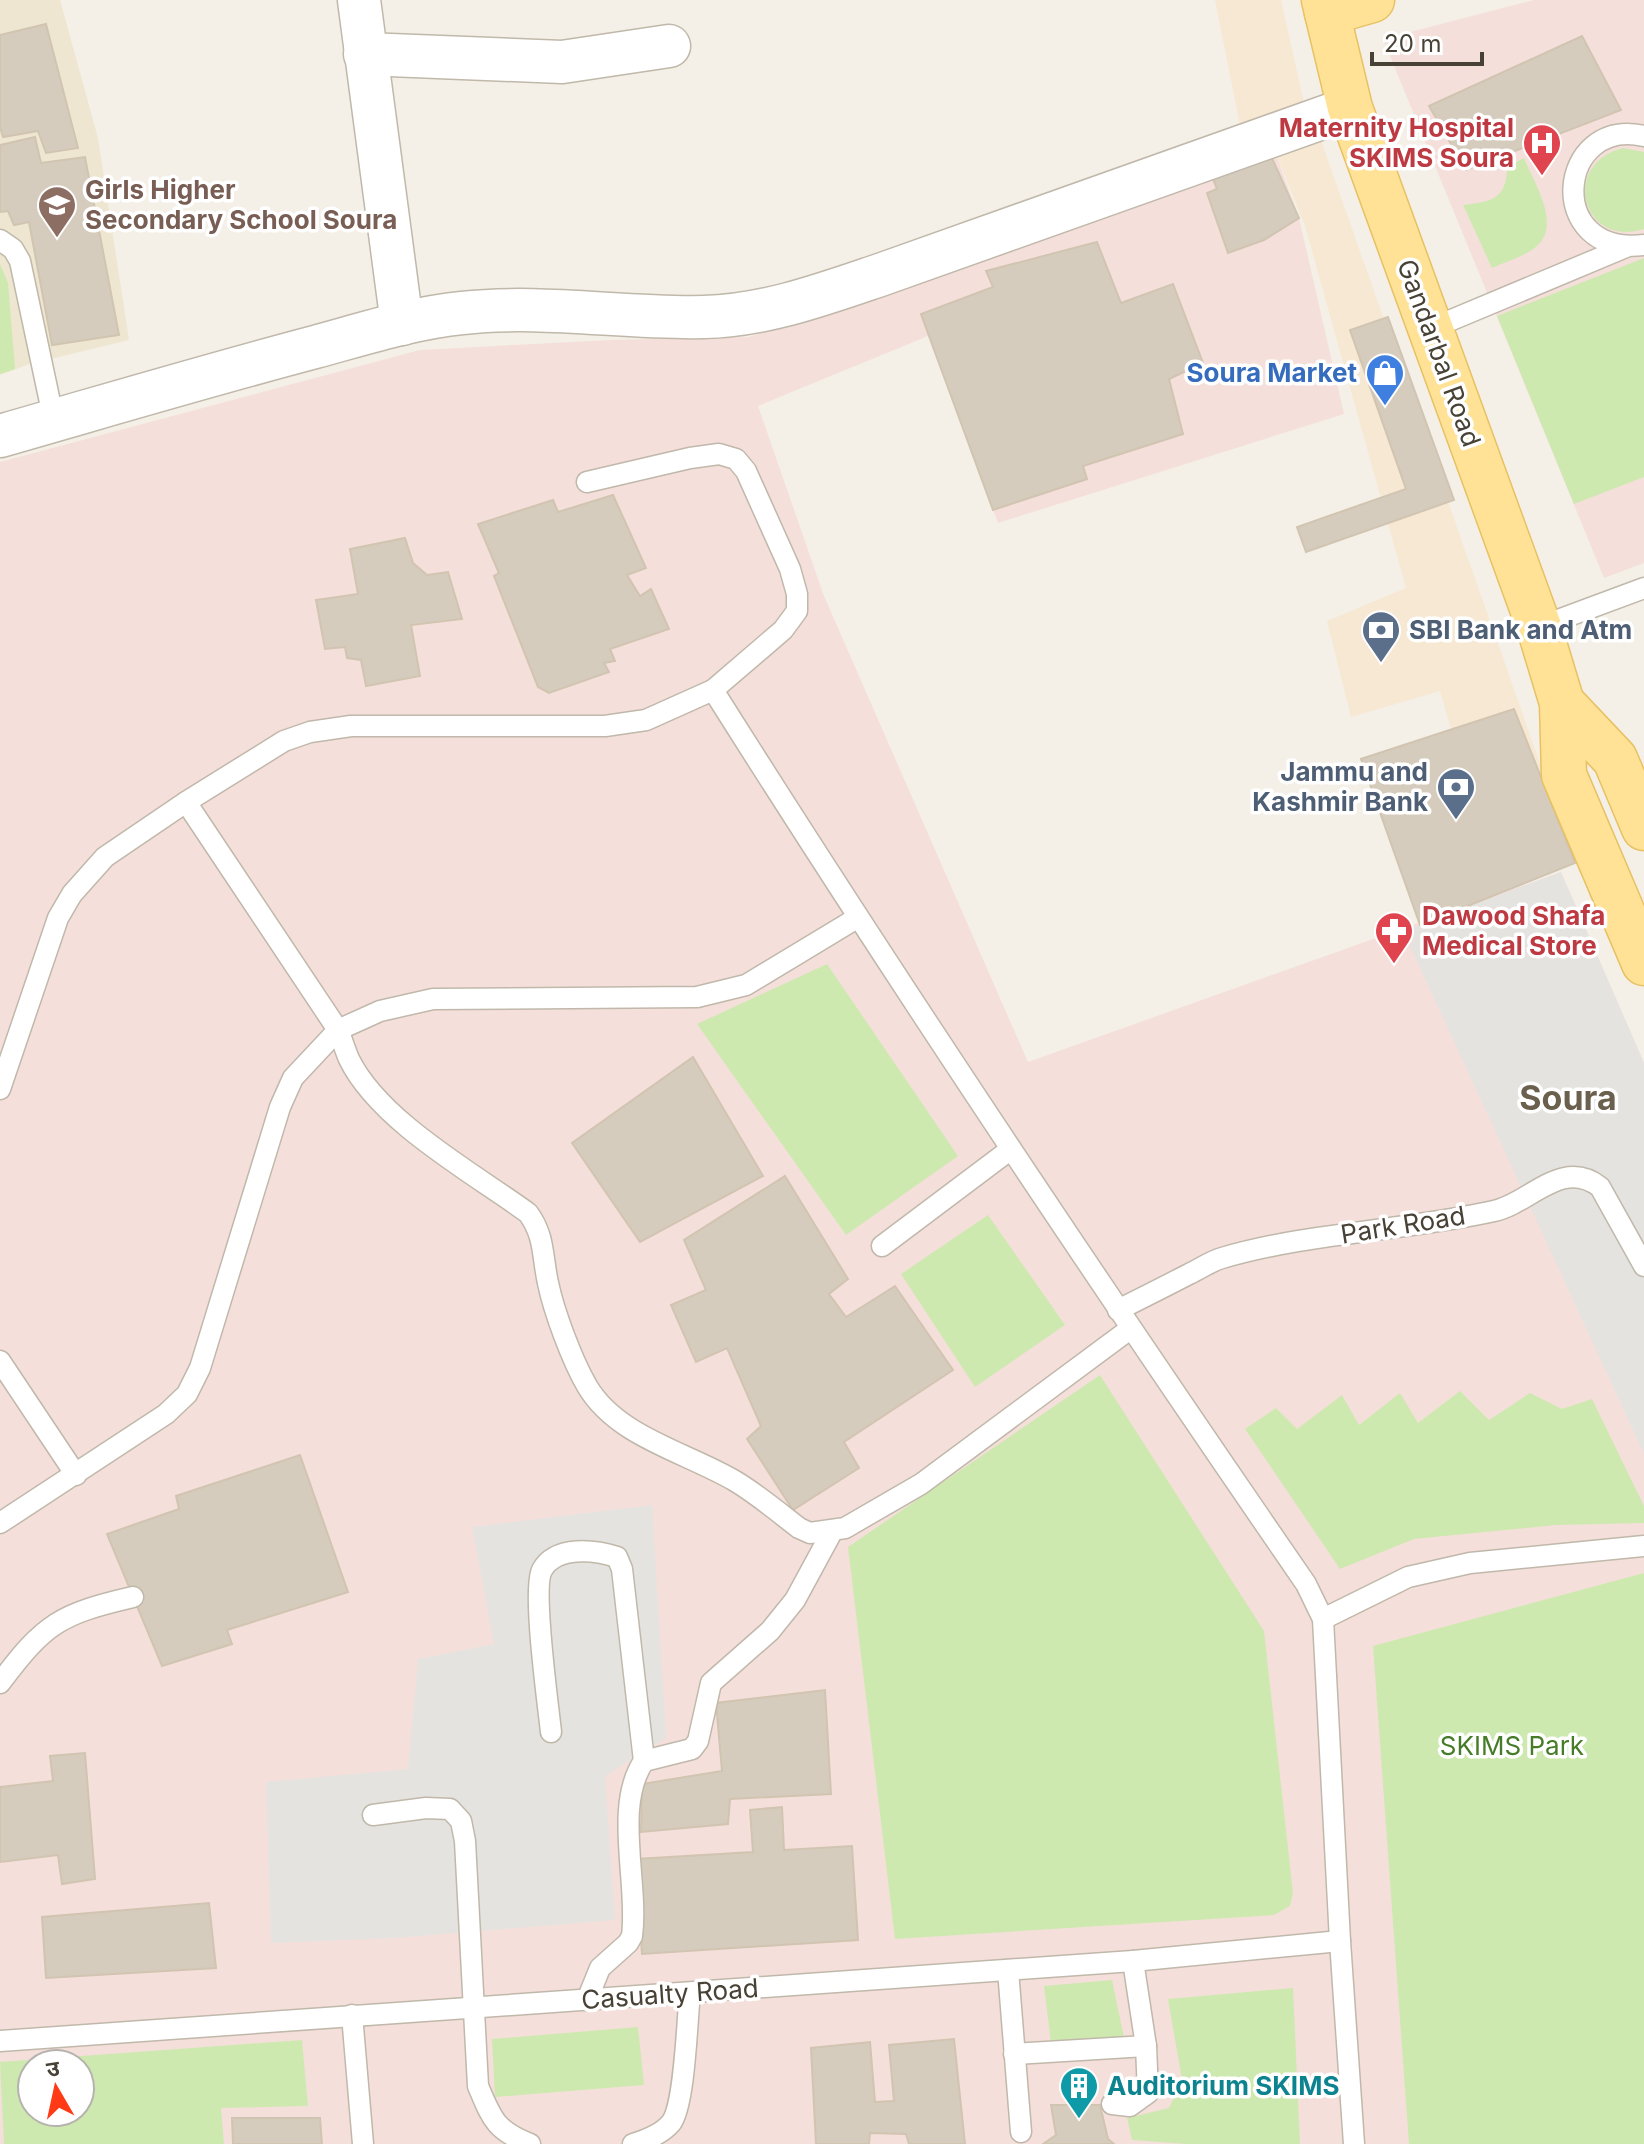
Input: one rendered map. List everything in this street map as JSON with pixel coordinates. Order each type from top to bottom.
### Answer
[{"type":"main road","points":[[1326,7],[1372,0]]},
{"type":"main road","name":"Gandarbal Road","points":[[1326,7],[1350,108],[1539,627],[1562,703],[1564,775],[1644,963]]},
{"type":"main road","name":"Gandarbal Road","points":[[1562,703],[1615,759],[1644,828]]},
{"type":"street","points":[[359,0],[402,324]]},
{"type":"street","points":[[365,54],[562,62],[669,46]]},
{"type":"street","points":[[0,436],[402,324],[461,313],[541,309],[705,317],[750,312],[880,275],[1350,108]]},
{"type":"lane","points":[[1635,246],[1608,243],[1585,226],[1573,202],[1572,183],[1578,165],[1589,150],[1604,139],[1643,133]]},
{"type":"lane","points":[[0,240],[13,249],[20,261],[54,421]]},
{"type":"lane","points":[[1430,329],[1635,246]]},
{"type":"lane","points":[[0,1089],[58,918],[72,894],[105,857],[284,741],[310,732],[351,726],[605,726],[646,720],[713,690],[783,630],[797,611],[797,594],[790,569],[746,471],[736,459],[719,454],[690,458],[587,482]]},
{"type":"lane","points":[[1539,627],[1644,588]]},
{"type":"lane","points":[[713,690],[857,918],[1130,1329],[1306,1584],[1323,1619],[1354,2144]]},
{"type":"lane","points":[[186,802],[338,1030],[349,1060],[383,1104],[437,1150],[528,1213],[539,1229],[548,1285],[558,1317],[587,1386],[607,1412],[634,1430],[737,1482],[799,1528],[810,1533],[845,1528],[921,1484],[1130,1329]]},
{"type":"lane","points":[[1,1522],[166,1414],[187,1394],[200,1368],[280,1107],[293,1078],[338,1030],[380,1011],[433,999],[697,997],[746,985],[857,918]]},
{"type":"lane","points":[[882,1246],[1011,1149]]},
{"type":"lane","name":"Park Road","points":[[1118,1310],[1219,1259],[1273,1246],[1497,1211],[1544,1185],[1577,1177],[1591,1180],[1600,1187],[1644,1266]]},
{"type":"lane","points":[[0,1361],[76,1475]]},
{"type":"lane","points":[[644,1761],[692,1749],[698,1741],[711,1683],[770,1631],[795,1600],[833,1530]]},
{"type":"lane","points":[[1323,1619],[1408,1577],[1445,1568],[1644,1546]]},
{"type":"lane","points":[[551,1732],[538,1596],[542,1570],[554,1559],[571,1552],[600,1551],[617,1557],[622,1569],[644,1761],[635,1774],[631,1788],[632,1936],[600,1968],[587,2000]]},
{"type":"lane","points":[[0,1683],[35,1639],[62,1619],[92,1607],[133,1597]]},
{"type":"lane","points":[[373,1815],[426,1808],[450,1809],[461,1821],[465,1841],[478,2086],[491,2115],[506,2134],[530,2144]]},
{"type":"lane","name":"Casualty Road","points":[[0,2041],[1133,1961],[1340,1941]]},
{"type":"lane","points":[[1112,2104],[1130,2106],[1148,2093],[1146,2046],[1133,1961]]},
{"type":"lane","points":[[1008,1970],[1021,2132]]},
{"type":"lane","points":[[633,2144],[652,2138],[672,2122],[679,2099],[690,1993]]},
{"type":"lane","points":[[352,2015],[363,2144]]},
{"type":"lane","points":[[1014,2054],[1146,2046]]},
{"type":"shaded area","name":"Girls Higher Secondary School Soura","points":[[0,0],[60,0],[98,138],[129,340],[30,364],[0,375]]},
{"type":"shaded area","points":[[1215,0],[1281,0],[1306,112],[1242,135]]},
{"type":"shaded area","name":"Maternity Hospital SKIMS Soura","points":[[1534,0],[1644,0],[1644,563],[1604,578],[1383,39]]},
{"type":"shaded area","name":"Soura Market","points":[[1317,129],[1575,863],[1420,925],[1361,759],[1451,729],[1440,691],[1351,717],[1327,621],[1406,588],[1305,226],[1273,146]]},
{"type":"shaded area","points":[[1273,146],[1299,218],[1344,414],[998,523],[928,336],[758,406],[824,596],[1028,1062],[1561,872],[1644,1063],[1644,2144],[0,2144],[0,462],[420,350],[610,340],[749,337]]},
{"type":"shaded area","points":[[1561,872],[1644,1063],[1644,1454],[1403,931]]},
{"type":"shaded area","points":[[652,1505],[666,1738],[605,1776],[615,1920],[395,1938],[271,1943],[266,1782],[408,1769],[418,1659],[494,1644],[472,1527]]},
{"type":"green space","points":[[1623,148],[1644,152],[1644,229],[1623,232],[1606,227],[1594,216],[1587,202],[1585,186],[1591,170],[1603,157]]},
{"type":"green space","points":[[1524,158],[1543,202],[1547,226],[1544,237],[1527,253],[1492,268],[1463,205],[1496,197],[1504,186],[1507,167]]},
{"type":"green space","points":[[1644,258],[1644,477],[1574,504],[1497,316]]},
{"type":"green space","points":[[0,264],[8,283],[15,369],[0,374]]},
{"type":"green space","points":[[827,964],[958,1156],[846,1235],[697,1024]]},
{"type":"green space","points":[[988,1215],[1065,1325],[975,1387],[901,1274]]},
{"type":"green space","points":[[1100,1375],[1264,1631],[1293,1893],[1290,1906],[1274,1915],[895,1939],[848,1547]]},
{"type":"green space","points":[[1460,1391],[1489,1420],[1530,1393],[1562,1409],[1592,1399],[1644,1506],[1644,1523],[1556,1525],[1414,1539],[1340,1569],[1245,1429],[1276,1408],[1297,1429],[1342,1395],[1359,1425],[1400,1393],[1418,1423]]},
{"type":"green space","name":"SKIMS Park","points":[[1644,1573],[1644,2144],[1409,2144],[1373,1646]]},
{"type":"green space","points":[[1112,1980],[1124,2038],[1051,2043],[1044,1986]]},
{"type":"green space","points":[[1293,1988],[1300,2144],[1186,2144],[1132,2140],[1127,2118],[1169,2108],[1182,2080],[1168,1999]]},
{"type":"green space","points":[[638,2027],[644,2085],[495,2097],[492,2039]]},
{"type":"green space","points":[[302,2040],[308,2106],[221,2108],[224,2144],[4,2144],[0,2062],[16,2061],[16,2128],[96,2128],[96,2055]]},
{"type":"building","points":[[46,24],[78,148],[46,153],[38,131],[3,137],[0,127],[0,35]]},
{"type":"building","points":[[1582,36],[1621,110],[1466,170],[1429,106]]},
{"type":"building","points":[[35,137],[41,163],[85,157],[119,335],[52,345],[29,222],[14,225],[8,211],[0,212],[0,145]]},
{"type":"building","points":[[1267,147],[1299,218],[1264,240],[1228,253],[1207,193],[1217,189],[1209,169]]},
{"type":"building","points":[[1097,242],[1121,303],[1173,284],[1203,363],[1169,379],[1183,434],[1083,466],[1087,479],[993,510],[921,314],[993,287],[986,271]]},
{"type":"building","points":[[1388,317],[1454,500],[1306,552],[1297,527],[1406,489],[1350,330]]},
{"type":"building","points":[[613,495],[646,568],[627,575],[640,596],[651,589],[669,629],[610,649],[615,661],[604,663],[609,672],[549,693],[538,687],[494,576],[499,573],[478,524],[553,500],[558,512]]},
{"type":"building","points":[[405,538],[413,563],[427,575],[448,572],[462,619],[411,625],[420,676],[366,686],[361,660],[347,658],[345,647],[325,649],[316,600],[358,594],[350,549]]},
{"type":"building","points":[[1514,709],[1575,863],[1420,925],[1361,759]]},
{"type":"building","points":[[693,1057],[763,1176],[640,1242],[572,1143]]},
{"type":"building","points":[[785,1176],[848,1279],[829,1294],[846,1317],[895,1286],[953,1370],[844,1442],[859,1468],[793,1510],[747,1439],[761,1426],[727,1348],[696,1362],[671,1305],[706,1290],[684,1240]]},
{"type":"building","points":[[300,1455],[348,1592],[227,1630],[232,1644],[162,1666],[107,1534],[179,1509],[176,1496]]},
{"type":"building","points":[[825,1690],[831,1794],[730,1799],[728,1824],[641,1832],[642,1784],[722,1771],[716,1703]]},
{"type":"building","points":[[85,1753],[95,1879],[62,1884],[58,1855],[0,1862],[0,1787],[53,1781],[50,1756]]},
{"type":"building","points":[[782,1807],[784,1850],[852,1846],[858,1940],[642,1954],[636,1859],[753,1852],[750,1810]]},
{"type":"building","points":[[209,1903],[216,1968],[46,1978],[42,1917]]},
{"type":"building","points":[[954,2039],[965,2144],[909,2144],[906,2134],[870,2133],[869,2144],[816,2144],[811,2048],[870,2042],[875,2102],[894,2101],[889,2045]]},
{"type":"building","name":"Auditorium SKIMS","points":[[1051,2105],[1100,2105],[1108,2139],[1114,2144],[1043,2144],[1056,2135]]},
{"type":"building","points":[[232,2118],[320,2118],[322,2144],[233,2144]]},
{"type":"place","name":"Maternity Hospital SKIMS Soura","points":[[1542,177]]},
{"type":"place","name":"Girls Higher Secondary School Soura","points":[[57,239]]},
{"type":"place","name":"Soura Market","points":[[1385,407]]},
{"type":"place","name":"SBI Bank and Atm","points":[[1381,664]]},
{"type":"place","name":"Jammu and Kashmir Bank","points":[[1456,821]]},
{"type":"place","name":"Dawood Shafa Medical Store","points":[[1394,965]]},
{"type":"place","name":"Auditorium SKIMS","points":[[1079,2120]]},
{"type":"district","name":"Soura","points":[[1568,1098]]}]
